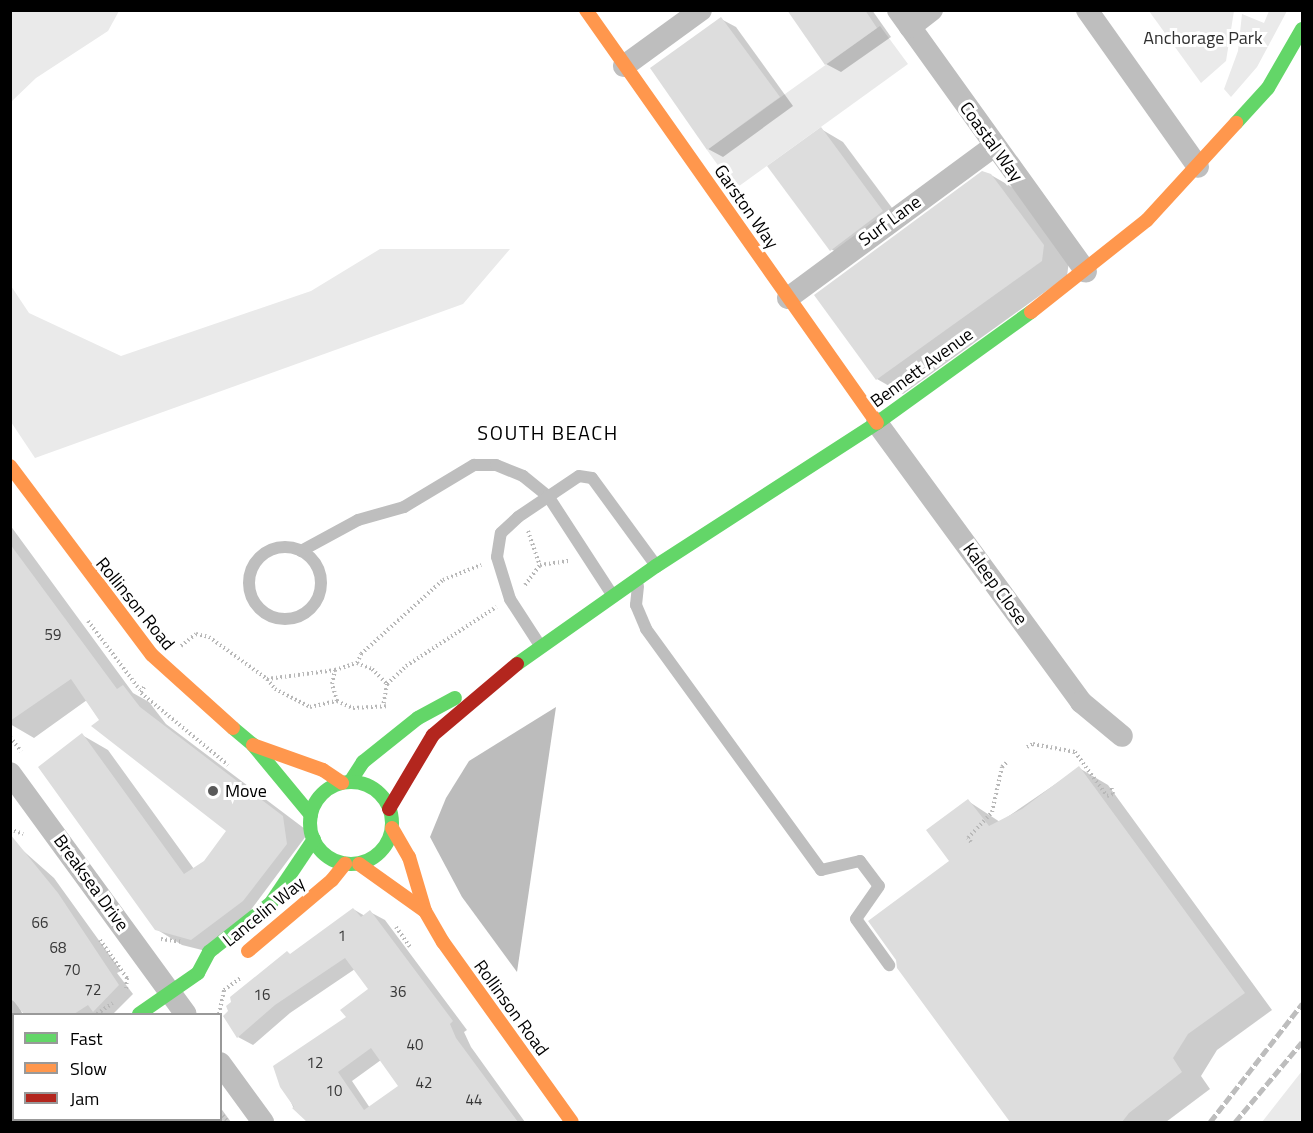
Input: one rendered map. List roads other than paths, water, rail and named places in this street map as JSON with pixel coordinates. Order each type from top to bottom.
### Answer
[{"type":"street","name":"Garston Way","points":[[586,10],[877,423]]},
{"type":"street","points":[[624,66],[701,10]]},
{"type":"street","points":[[904,19],[932,10]]},
{"type":"street","points":[[1087,10],[1198,167]]},
{"type":"street","name":"Coastal Way","points":[[904,19],[1086,272]]},
{"type":"street","name":"Bennett Avenue","points":[[389,809],[433,735],[505,673],[656,566],[877,423],[1086,272],[1147,220],[1268,88],[1302,29]]},
{"type":"street","name":"Surf Lane","points":[[788,298],[994,146]]},
{"type":"street","name":"Kaleep Close","points":[[877,423],[1081,702],[1122,736]]},
{"type":"street","name":"Rollinson Road","points":[[10,466],[152,655],[182,686],[253,745],[311,815]]},
{"type":"street","name":"Bennett Avenue","points":[[346,783],[363,762],[401,731],[449,700],[505,673]]},
{"type":"street","name":"Rollinson Road","points":[[253,745],[323,770],[346,783]]},
{"type":"street","name":"Breaksea Drive","points":[[10,773],[185,1013]]},
{"type":"street","points":[[346,783],[374,789],[389,809],[392,828],[381,851],[352,864],[321,851],[314,840],[311,815],[322,795],[346,783]]},
{"type":"street","name":"Rollinson Road","points":[[392,828],[409,857],[425,911],[455,961],[572,1122]]},
{"type":"street","name":"Lancelin Way","points":[[141,1013],[198,973],[209,952],[271,903],[314,840]]},
{"type":"street","name":"Rollinson Road","points":[[352,864],[425,911]]},
{"type":"street","name":"Lancelin Way","points":[[234,960],[352,864]]},
{"type":"street","name":"Lancelin Way","points":[[198,973],[217,971]]},
{"type":"street","points":[[222,1066],[263,1122]]},
{"type":"lane","points":[[301,551],[317,567],[321,589],[317,600],[311,609],[291,619],[268,615],[252,597],[251,573],[257,562],[271,551],[289,548],[301,551],[358,520],[404,507],[474,465],[496,465],[523,476],[548,496],[613,597]]},
{"type":"lane","points":[[542,648],[510,599],[498,563],[501,533],[548,496],[579,476],[592,478],[656,566]]},
{"type":"lane","points":[[639,579],[636,605],[646,630],[821,870],[860,861],[879,886],[856,919],[889,964]]},
{"type":"railway","points":[[1210,1122],[1302,1004]]},
{"type":"railway","points":[[1235,1122],[1302,1042]]},
{"type":"place","name":"Move","points":[[213,791]]},
{"type":"district","name":"SOUTH BEACH","points":[[548,432]]},
{"type":"park label","name":"Anchorage Park","points":[[1203,38]]}]
